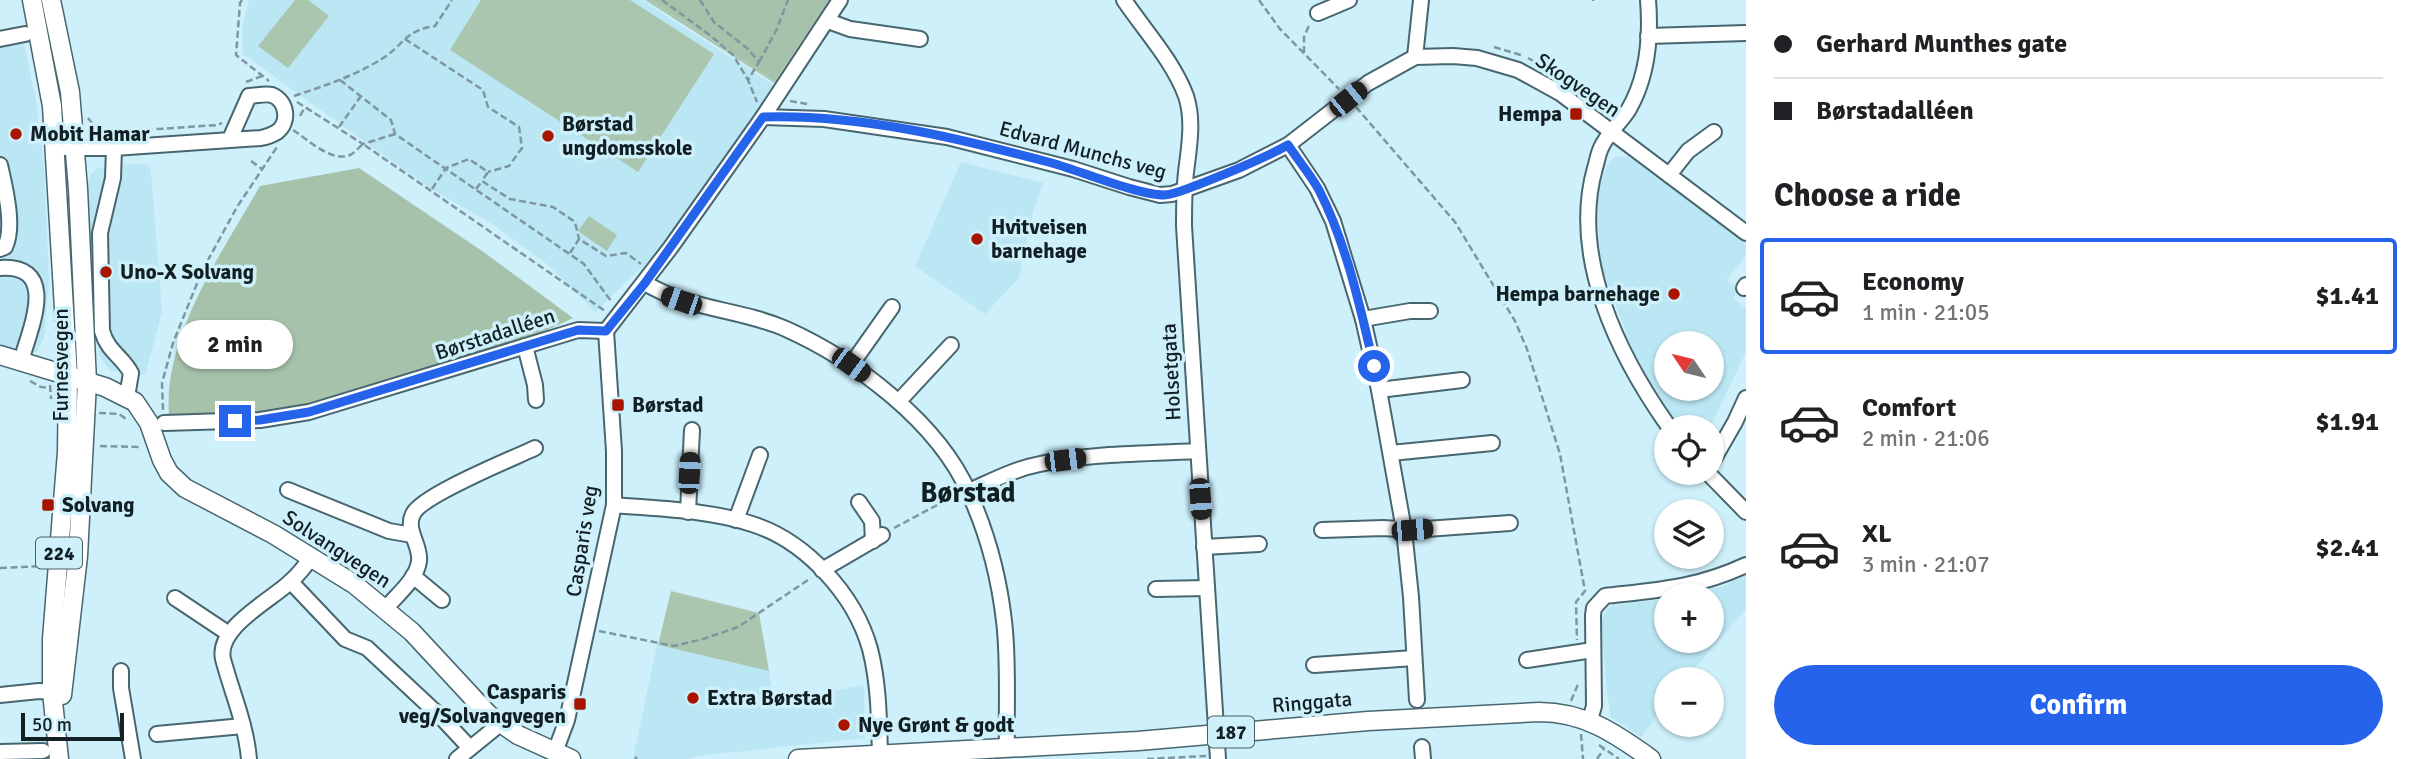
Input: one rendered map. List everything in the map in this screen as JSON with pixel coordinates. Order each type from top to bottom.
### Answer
[{"type":"main road","name":"Furnesvegen","points":[[32,0],[46,66],[56,148],[68,376],[68,452],[54,604],[57,730],[51,755]]},
{"type":"main road","name":"Furnesvegen","points":[[51,0],[68,80],[75,149],[87,382],[78,556],[57,692]]},
{"type":"main road","points":[[0,355],[127,397]]},
{"type":"main road","name":"Solvangvegen","points":[[127,397],[143,412],[162,460],[176,481],[199,497],[312,556],[386,608],[500,724],[553,755]]},
{"type":"main road","name":"Ringgata","points":[[798,759],[1138,741],[1368,720],[1539,712],[1562,712],[1585,727],[1604,727],[1641,756]]},
{"type":"street","points":[[600,330],[645,283],[763,117],[840,0]]},
{"type":"street","name":"Holsetgata","points":[[1124,0],[1169,64],[1186,98],[1190,139],[1184,190],[1184,226],[1217,733],[1215,757]]},
{"type":"street","points":[[1318,13],[1349,0]]},
{"type":"street","points":[[1415,57],[1421,0]]},
{"type":"street","points":[[1648,0],[1647,61],[1641,84],[1629,108],[1601,147],[1588,207],[1588,249],[1606,310],[1648,399],[1660,415]]},
{"type":"street","points":[[828,22],[850,29],[920,39]]},
{"type":"street","points":[[1648,36],[1746,33]]},
{"type":"street","points":[[0,39],[25,34]]},
{"type":"street","name":"Skogvegen","points":[[1184,190],[1239,170],[1288,145],[1368,83],[1415,57],[1453,56],[1478,58],[1518,70],[1560,93],[1746,233]]},
{"type":"street","points":[[56,148],[114,149],[270,136],[287,127],[281,101],[270,94],[249,96],[230,139]]},
{"type":"street","name":"Edvard Munchs veg","points":[[763,117],[824,119],[900,128],[1010,152],[1160,195],[1184,190]]},
{"type":"street","points":[[1670,175],[1688,151],[1714,132]]},
{"type":"street","points":[[1288,145],[1317,188],[1333,221],[1363,319],[1379,390],[1404,530],[1417,700]]},
{"type":"street","points":[[114,149],[113,178],[100,233],[102,331],[106,344],[131,373],[127,397]]},
{"type":"street","points":[[0,165],[10,227],[9,240],[5,247],[0,249]]},
{"type":"street","points":[[0,268],[21,269],[28,273],[33,278],[37,293],[34,324],[21,361]]},
{"type":"street","points":[[645,283],[664,295],[681,301],[763,320],[826,349],[899,401],[941,447],[969,491],[989,549],[1004,622],[1007,749]]},
{"type":"street","points":[[851,365],[892,307]]},
{"type":"street","points":[[1363,319],[1410,310],[1430,311]]},
{"type":"street","name":"Børstadalléen","points":[[164,420],[260,420],[309,412],[578,330],[600,330]]},
{"type":"street","name":"Casparis veg","points":[[553,755],[567,720],[614,505],[614,451],[600,330]]},
{"type":"street","points":[[899,401],[951,345]]},
{"type":"street","points":[[525,346],[536,400]]},
{"type":"street","points":[[1379,390],[1462,380]]},
{"type":"street","points":[[1724,441],[1746,398]]},
{"type":"street","points":[[688,512],[692,430]]},
{"type":"street","points":[[1391,453],[1492,443]]},
{"type":"street","points":[[386,608],[413,576],[419,564],[419,554],[412,536],[413,512],[423,502],[535,449]]},
{"type":"street","points":[[969,491],[1008,473],[1040,464],[1091,457],[1197,451]]},
{"type":"street","points":[[736,520],[760,455]]},
{"type":"street","points":[[1720,485],[1746,512]]},
{"type":"street","points":[[288,490],[389,531],[412,536]]},
{"type":"street","points":[[822,570],[877,538],[872,521],[859,502]]},
{"type":"street","points":[[614,505],[688,512],[755,525],[788,541],[822,570],[852,608],[870,648],[878,696],[880,756]]},
{"type":"street","points":[[1322,530],[1404,530],[1510,523]]},
{"type":"street","points":[[1204,547],[1259,544]]},
{"type":"street","points":[[248,759],[238,702],[222,656],[223,645],[236,625],[291,582],[312,556]]},
{"type":"street","points":[[1585,727],[1594,706],[1594,608],[1605,596],[1696,585],[1746,565]]},
{"type":"street","points":[[413,576],[442,600]]},
{"type":"street","points":[[291,582],[345,639],[367,648],[470,748]]},
{"type":"street","points":[[1156,589],[1207,588]]},
{"type":"street","points":[[175,598],[229,634]]},
{"type":"street","points":[[1527,660],[1593,650]]},
{"type":"street","points":[[1314,665],[1414,658]]},
{"type":"street","points":[[121,671],[121,688],[133,759]]},
{"type":"street","points":[[0,695],[57,692]]},
{"type":"street","points":[[457,759],[500,724]]},
{"type":"street","points":[[157,734],[243,726]]},
{"type":"street","points":[[0,752],[51,755]]},
{"type":"path","points":[[242,0],[236,55],[272,83]]},
{"type":"path","points":[[662,0],[733,55],[748,79],[757,102],[775,99],[809,104]]},
{"type":"path","points":[[700,0],[714,22],[748,49],[759,62]]},
{"type":"path","points":[[748,79],[776,31],[788,0]]},
{"type":"path","points":[[1259,0],[1280,29],[1339,89],[1331,96]]},
{"type":"path","points":[[450,1],[435,26],[416,29],[382,59],[340,80],[291,97],[605,311]]},
{"type":"path","points":[[1304,53],[1304,37],[1308,25],[1318,13]]},
{"type":"path","points":[[405,39],[483,90],[488,107],[519,127],[522,148],[509,166],[488,172],[476,189]]},
{"type":"path","points":[[1490,47],[1520,55],[1557,74]]},
{"type":"path","points":[[239,89],[248,80],[262,76]]},
{"type":"path","points":[[340,80],[391,120],[395,134],[584,264],[613,303],[605,311],[600,330]]},
{"type":"path","points":[[338,128],[361,96]]},
{"type":"path","points":[[1354,105],[1455,222],[1515,321],[1527,349],[1560,454],[1584,591]]},
{"type":"path","points":[[164,420],[162,383],[173,343],[202,271],[237,206],[287,127],[305,107]]},
{"type":"path","points":[[84,109],[89,121],[96,128],[105,130],[218,125],[226,120]]},
{"type":"path","points":[[287,127],[328,153],[340,157],[349,156],[363,144],[395,134]]},
{"type":"path","points":[[431,191],[446,168],[469,159],[488,172]]},
{"type":"path","points":[[251,161],[262,169]]},
{"type":"path","points":[[482,181],[510,199],[553,207],[575,222],[579,239],[606,256],[626,253],[643,267]]},
{"type":"path","points":[[570,253],[579,239]]},
{"type":"path","points":[[100,446],[143,447]]},
{"type":"path","points":[[877,538],[950,497],[969,491]]},
{"type":"path","points":[[0,568],[47,565]]},
{"type":"path","points":[[588,629],[674,646],[703,639],[738,627],[822,570]]},
{"type":"path","points":[[1583,759],[1585,727]]},
{"type":"path","points":[[1597,759],[1611,742]]},
{"type":"path","points":[[1147,759],[1215,757]]},
{"type":"shaded area","name":"Børstad ungdomsskole","points":[[249,0],[642,0],[775,86],[658,252],[595,312],[547,264],[494,225],[428,187],[243,54],[242,29]]},
{"type":"shaded area","points":[[23,39],[36,101],[44,167],[49,279],[44,338],[37,352],[19,351],[0,345],[0,42]]},
{"type":"shaded area","name":"Hempa barnehage","points":[[1629,157],[1746,244],[1746,256],[1726,280],[1740,290],[1733,298],[1746,308],[1746,352],[1724,398],[1724,331],[1654,331],[1654,388],[1633,350],[1602,269],[1597,220],[1598,195],[1607,165],[1613,158]]},
{"type":"shaded area","name":"Hvitveisen barnehage","points":[[961,162],[1043,183],[1033,212],[1019,278],[985,314],[915,266]]},
{"type":"shaded area","points":[[145,164],[151,172],[162,312],[145,375],[111,371],[99,356],[92,318],[86,191],[90,176],[96,169]]},
{"type":"shaded area","name":"Hempa barnehage","points":[[1662,401],[1722,401],[1716,415],[1671,415]]},
{"type":"shaded area","points":[[1746,575],[1746,609],[1724,634],[1724,586]]},
{"type":"shaded area","points":[[1654,600],[1654,653],[1708,653],[1695,667],[1654,667],[1654,719],[1641,737],[1611,717],[1601,620],[1607,609],[1614,605]]},
{"type":"shaded area","points":[[657,645],[769,671],[774,702],[864,685],[865,738],[689,759],[633,759]]},
{"type":"green space","points":[[295,0],[308,0],[329,16],[288,68],[258,46]]},
{"type":"green space","points":[[481,0],[630,0],[714,54],[638,172],[450,50]]},
{"type":"green space","points":[[645,0],[651,0],[775,81],[830,0],[833,0],[776,84]]},
{"type":"green space","points":[[651,0],[830,0],[775,81]]},
{"type":"green space","points":[[359,168],[485,253],[573,318],[541,333],[316,404],[254,414],[169,415],[175,356],[185,326],[213,267],[260,186]]},
{"type":"green space","points":[[589,216],[617,235],[607,251],[578,231]]},
{"type":"green space","points":[[671,591],[759,613],[769,671],[658,645]]},
{"type":"place","name":"Hempa","points":[[1576,114]]},
{"type":"place","name":"Mobit Hamar","points":[[16,134]]},
{"type":"place","name":"Børstad ungdomsskole","points":[[548,136]]},
{"type":"place","name":"Hvitveisen barnehage","points":[[977,239]]},
{"type":"place","name":"Uno-X Solvang","points":[[106,272]]},
{"type":"place","name":"Hempa barnehage","points":[[1674,294]]},
{"type":"place","name":"Børstad","points":[[618,405]]},
{"type":"place","name":"Solvang","points":[[48,505]]},
{"type":"place","name":"Extra Børstad","points":[[693,698]]},
{"type":"place","name":"Casparis veg/Solvangvegen","points":[[580,704]]},
{"type":"place","name":"Nye Grønt & godt","points":[[844,725]]},
{"type":"district","name":"Børstad","points":[[968,492]]},
{"type":"route","points":[[235,421],[309,412],[578,330],[606,331],[645,283],[763,117],[824,119],[947,137],[1052,163],[1160,195],[1172,194],[1239,170],[1288,145],[1317,188],[1333,221],[1363,319],[1374,366]]}]
